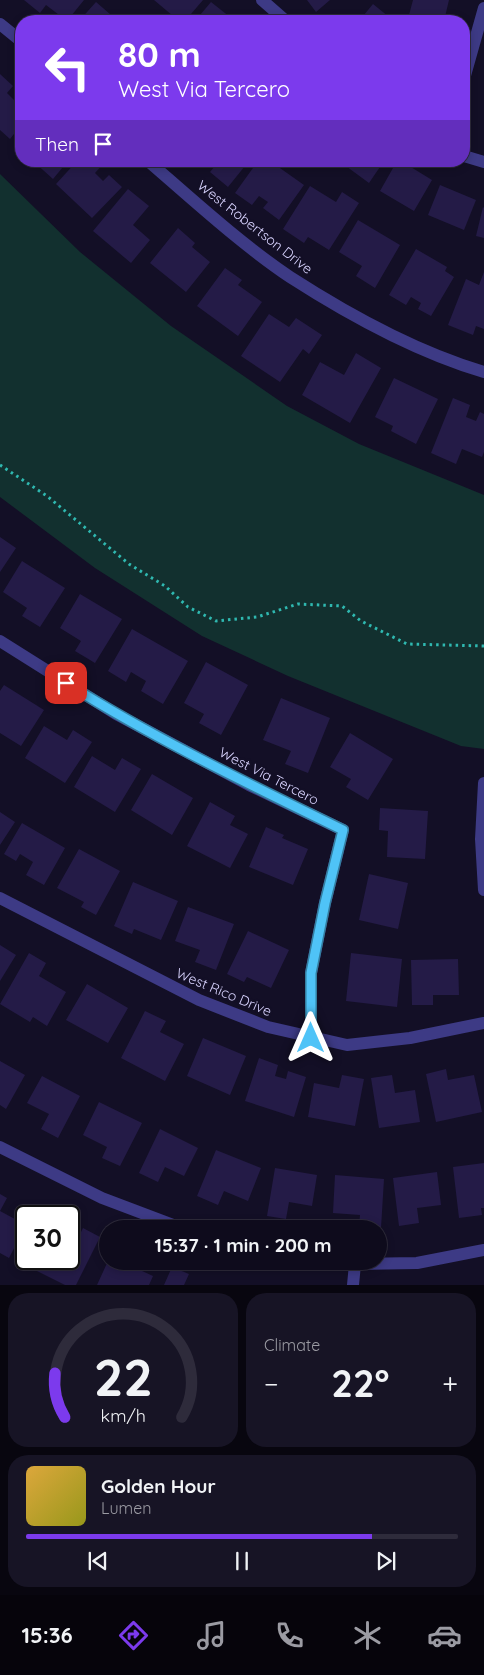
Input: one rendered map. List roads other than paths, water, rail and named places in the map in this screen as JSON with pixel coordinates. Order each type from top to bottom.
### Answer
[{"type":"street","points":[[262,0],[279,15]]},
{"type":"street","points":[[470,58],[484,8]]},
{"type":"street","points":[[0,24],[15,36]]},
{"type":"street","points":[[470,158],[484,162]]},
{"type":"street","name":"West Robertson Drive","points":[[155,167],[228,230],[289,276],[379,329],[464,366],[484,372]]},
{"type":"street","name":"West Via Tercero","points":[[0,640],[116,714],[249,785],[343,830],[325,903],[311,973],[311,1038]]},
{"type":"street","points":[[484,783],[481,839],[484,890]]},
{"type":"street","name":"West Rico Drive","points":[[0,898],[199,1000],[268,1027],[347,1046],[410,1038],[484,1023]]},
{"type":"street","points":[[0,1147],[102,1198],[160,1220]]},
{"type":"street","points":[[387,1263],[417,1263],[484,1250]]},
{"type":"street","points":[[353,1285],[354,1270]]}]
